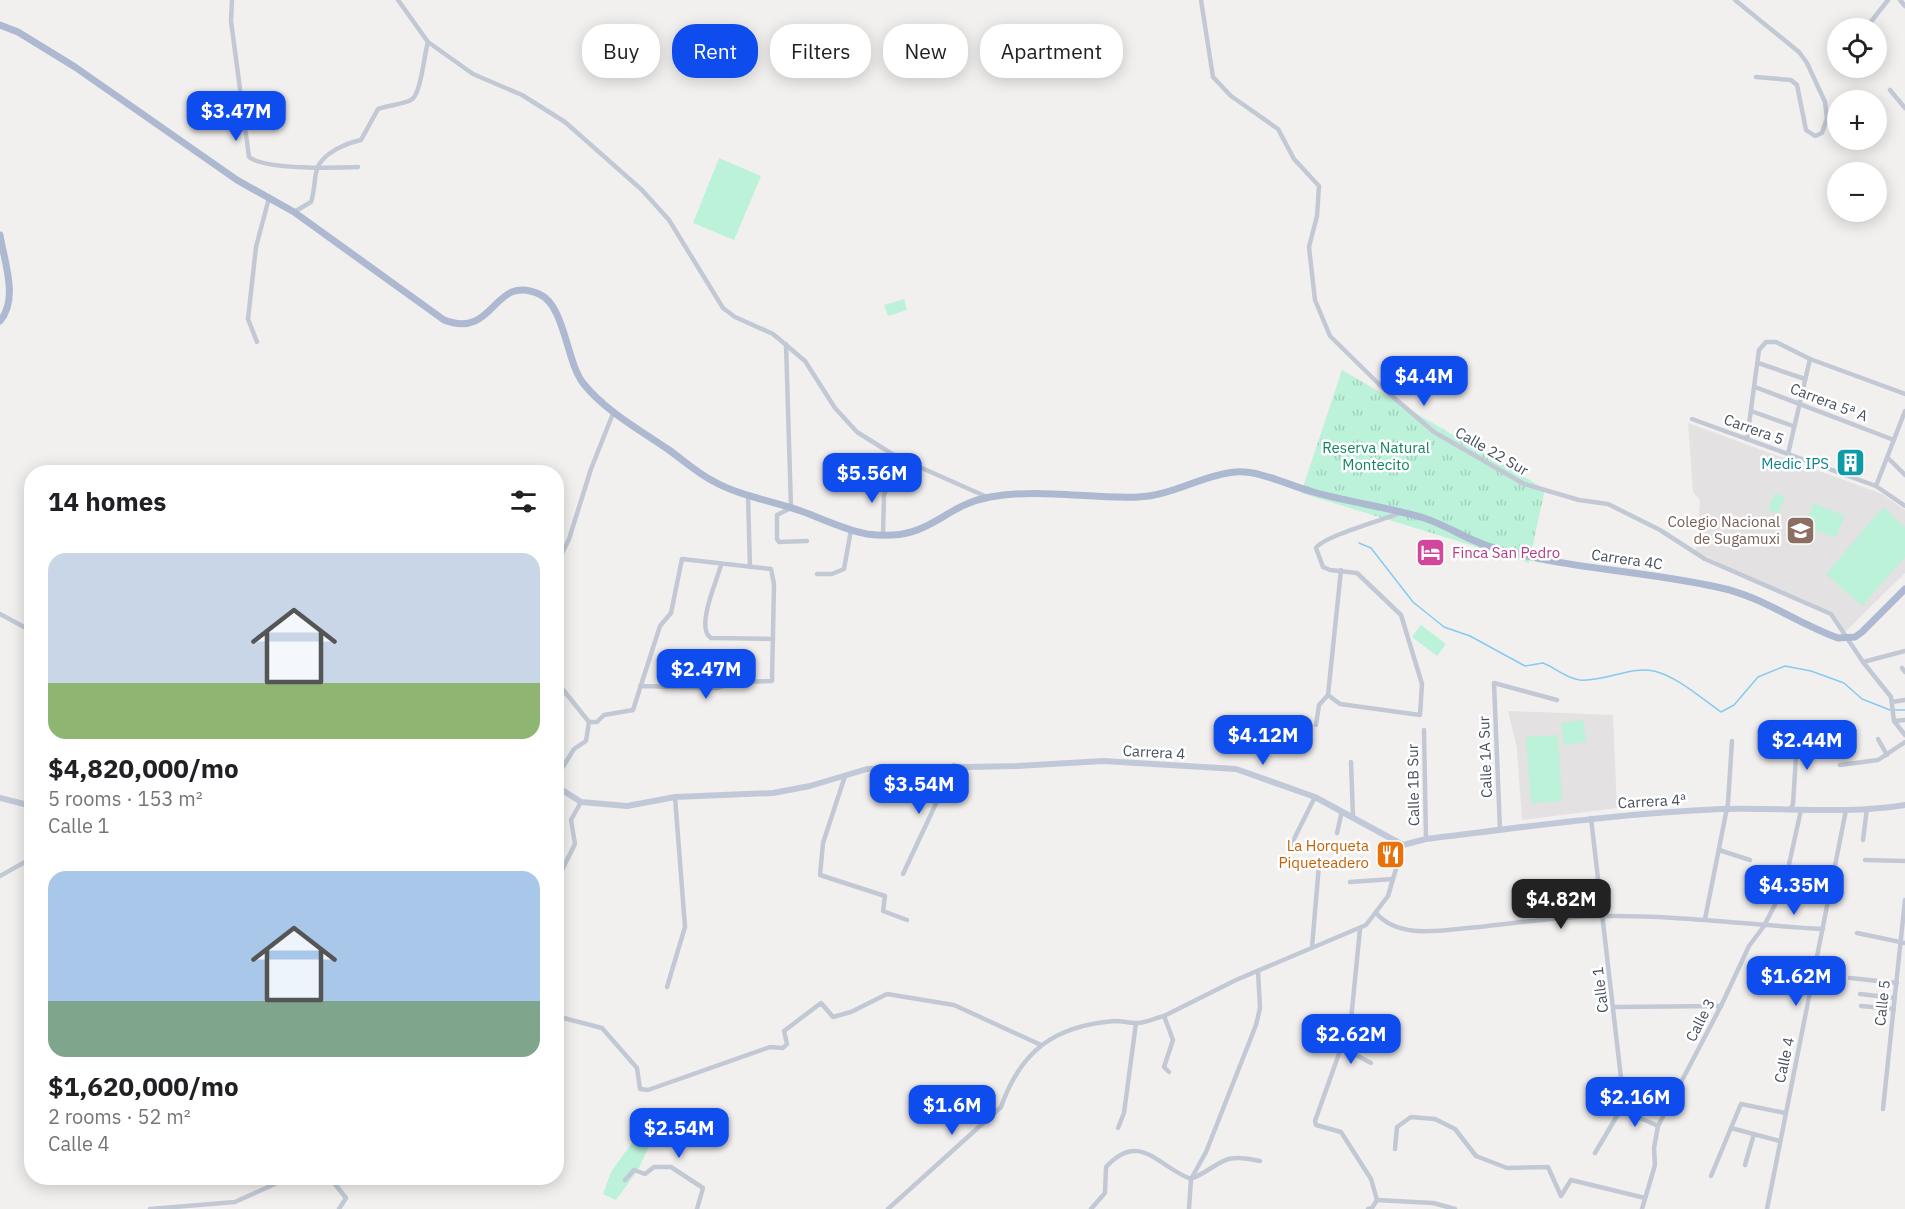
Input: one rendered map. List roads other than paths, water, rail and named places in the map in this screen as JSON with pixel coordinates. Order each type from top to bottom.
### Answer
[{"type":"main road","name":"Carrera 4C","points":[[0,25],[18,32],[75,67],[179,141],[294,212],[444,320],[464,326],[481,320],[501,297],[512,292],[540,294],[556,313],[575,369],[584,384],[614,411],[715,483],[851,530],[895,536],[917,532],[976,500],[988,497],[1034,492],[1142,498],[1237,472],[1423,518],[1482,544],[1505,551],[1585,567],[1718,587],[1745,594],[1832,636],[1846,639]]},
{"type":"main road","points":[[0,235],[9,291],[9,308],[0,321]]},
{"type":"main road","points":[[1846,639],[1862,632],[1905,589]]},
{"type":"street","points":[[232,0],[231,21],[249,158],[262,163],[318,168],[358,168]]},
{"type":"street","points":[[398,0],[428,42],[473,74],[522,95],[565,122],[642,190],[669,220],[723,308],[786,344],[805,362],[835,408],[857,432],[897,457],[988,497]]},
{"type":"street","name":"Calle 22 Sur","points":[[1202,0],[1213,77],[1231,96],[1278,129],[1294,159],[1319,186],[1317,216],[1309,247],[1315,300],[1330,336],[1385,390],[1434,432],[1524,484],[1579,500],[1608,504],[1660,530],[1699,556],[1831,614],[1846,639]]},
{"type":"street","points":[[1735,0],[1799,52],[1807,63],[1825,102],[1827,118],[1822,133],[1815,136],[1806,130],[1797,85],[1791,80],[1756,77]]},
{"type":"street","points":[[1874,18],[1888,0]]},
{"type":"street","points":[[1900,0],[1905,6]]},
{"type":"street","points":[[294,212],[311,202],[317,186],[318,168],[343,146],[361,140],[378,109],[412,100],[418,93],[420,73],[428,42]]},
{"type":"street","points":[[1890,90],[1905,108]]},
{"type":"street","points":[[257,342],[248,319],[256,246],[269,198]]},
{"type":"street","points":[[1747,440],[1759,350],[1766,342],[1776,342],[1810,359],[1905,394]]},
{"type":"street","points":[[786,344],[790,508],[777,515],[777,539],[779,542],[807,542]]},
{"type":"street","points":[[1788,454],[1810,359]]},
{"type":"street","points":[[1758,363],[1805,379]]},
{"type":"street","name":"Carrera 5ª A","points":[[1755,387],[1894,440]]},
{"type":"street","points":[[564,549],[591,469],[614,411]]},
{"type":"street","points":[[1751,411],[1793,426]]},
{"type":"street","points":[[1876,486],[1905,411]]},
{"type":"street","name":"Carrera 5","points":[[1692,419],[1876,486],[1905,506]]},
{"type":"street","points":[[1888,458],[1905,475]]},
{"type":"street","points":[[883,535],[884,495],[891,479]]},
{"type":"street","points":[[748,494],[750,567]]},
{"type":"street","points":[[1329,695],[1340,704],[1420,715],[1422,684],[1401,615],[1357,573],[1323,567],[1316,548],[1320,542],[1401,513]]},
{"type":"street","points":[[817,574],[832,574],[844,569],[851,530]]},
{"type":"street","points":[[589,722],[597,722],[604,715],[633,710],[639,686],[660,626],[671,613],[682,559],[771,569],[774,584],[772,681],[738,682],[717,688],[639,686]]},
{"type":"street","points":[[721,565],[710,599],[704,629],[706,636],[773,639]]},
{"type":"street","points":[[1316,725],[1318,705],[1329,695],[1341,570]]},
{"type":"street","points":[[0,614],[24,627]]},
{"type":"street","points":[[1846,639],[1893,705],[1894,721],[1905,735]]},
{"type":"street","points":[[1863,662],[1905,651]]},
{"type":"street","points":[[666,687],[674,658]]},
{"type":"street","name":"Calle 1A Sur","points":[[1500,830],[1494,683],[1557,700]]},
{"type":"street","points":[[564,691],[589,722],[586,741],[574,749],[564,765]]},
{"type":"street","points":[[1893,705],[1905,700]]},
{"type":"street","points":[[1894,721],[1905,720]]},
{"type":"street","points":[[1790,810],[1793,804],[1798,725]]},
{"type":"street","name":"Calle 1B Sur","points":[[1424,730],[1426,839]]},
{"type":"street","points":[[1878,739],[1887,755]]},
{"type":"street","points":[[1705,920],[1728,803],[1732,741]]},
{"type":"street","points":[[1840,765],[1878,760],[1905,742]]},
{"type":"street","name":"Carrera 4","points":[[581,802],[627,806],[675,797],[773,793],[867,769],[954,765],[1017,766],[1103,761],[1236,769],[1315,797],[1403,845]]},
{"type":"street","points":[[1351,762],[1353,816]]},
{"type":"street","points":[[903,874],[954,765]]},
{"type":"street","points":[[845,776],[823,843],[820,875],[885,896],[883,911],[907,920]]},
{"type":"street","points":[[564,791],[581,802],[571,820],[575,844],[564,866]]},
{"type":"street","points":[[667,987],[685,927],[675,797]]},
{"type":"street","points":[[1290,847],[1315,797]]},
{"type":"street","points":[[0,798],[24,804]]},
{"type":"street","name":"Carrera 4ª","points":[[1403,845],[1426,839],[1592,818],[1725,809],[1846,810],[1905,805]]},
{"type":"street","points":[[1863,840],[1867,808]]},
{"type":"street","name":"Calle 3","points":[[1642,1209],[1655,1165],[1654,1148],[1658,1126],[1721,1006],[1749,946],[1764,926],[1784,887],[1801,810]]},
{"type":"street","name":"Calle 4","points":[[1767,1209],[1846,810]]},
{"type":"street","points":[[1337,833],[1342,811]]},
{"type":"street","name":"Calle 1","points":[[1592,818],[1615,1007],[1624,1104],[1622,1110]]},
{"type":"street","points":[[888,1209],[1001,1107],[1008,1087],[1041,1046],[1061,1031],[1116,1021],[1136,1023],[1164,1016],[1312,947],[1360,929],[1376,913],[1388,896],[1400,848],[1403,845]]},
{"type":"street","points":[[1719,849],[1750,860]]},
{"type":"street","points":[[1865,860],[1905,861]]},
{"type":"street","points":[[0,876],[24,862]]},
{"type":"street","points":[[1312,947],[1319,865]]},
{"type":"street","points":[[1350,882],[1393,879]]},
{"type":"street","name":"Calle 5","points":[[1883,1109],[1896,983],[1903,943],[1905,900]]},
{"type":"street","points":[[1376,913],[1383,921],[1397,928],[1415,930],[1453,930],[1603,915],[1823,929]]},
{"type":"street","points":[[1360,929],[1351,1020],[1315,1121],[1316,1125],[1341,1132],[1371,1179],[1377,1200],[1372,1208],[1368,1209]]},
{"type":"street","points":[[1857,933],[1903,943]]},
{"type":"street","points":[[1189,1209],[1191,1179],[1206,1152],[1256,1025],[1260,1008],[1258,971]]},
{"type":"street","points":[[1850,978],[1896,983]]},
{"type":"street","points":[[564,1018],[602,1028],[637,1068],[640,1089],[648,1090],[770,1047],[783,1048],[787,1044],[784,1031],[821,1003],[833,1017],[851,1012],[887,994],[954,1005],[1041,1046]]},
{"type":"street","points":[[1860,994],[1895,998]]},
{"type":"street","points":[[1615,1007],[1721,1006]]},
{"type":"street","points":[[1861,1006],[1894,1009]]},
{"type":"street","points":[[1164,1016],[1173,1041],[1164,1067],[1169,1072]]},
{"type":"street","points":[[1118,1128],[1124,1113],[1136,1023]]},
{"type":"street","points":[[1341,1047],[1371,1063]]},
{"type":"street","points":[[1711,1176],[1741,1104],[1785,1113]]},
{"type":"street","points":[[1595,1153],[1622,1110],[1658,1126]]},
{"type":"street","points":[[1395,1149],[1397,1127],[1411,1117],[1435,1119],[1455,1129],[1476,1156],[1507,1168],[1546,1166],[1561,1196],[1571,1180],[1645,1198]]},
{"type":"street","points":[[1731,1128],[1780,1141]]},
{"type":"street","points":[[1745,1165],[1754,1134]]},
{"type":"street","points":[[1091,1209],[1105,1193],[1106,1167],[1117,1155],[1139,1150],[1154,1155],[1191,1179]]},
{"type":"street","points":[[1191,1179],[1207,1172],[1226,1158],[1239,1156],[1260,1161]]},
{"type":"street","points":[[625,1180],[634,1170],[645,1174],[654,1167],[671,1167],[703,1188],[697,1209]]},
{"type":"street","points":[[150,1209],[235,1202],[273,1185]]},
{"type":"street","points":[[336,1185],[346,1198],[339,1209]]},
{"type":"street","points":[[1377,1200],[1433,1203],[1455,1209]]},
{"type":"waterway","points":[[1359,543],[1371,548],[1413,602],[1444,627],[1470,636],[1525,666],[1543,663],[1580,680],[1599,679],[1636,671],[1654,671],[1680,683],[1721,712],[1734,705],[1758,677],[1785,666],[1811,671],[1844,683],[1862,699],[1890,710]]},
{"type":"waterway","points":[[1894,710],[1905,710]]},
{"type":"place","name":"Medic IPS","points":[[1850,463]]},
{"type":"place","name":"Colegio Nacional de Sugamuxi","points":[[1801,530]]},
{"type":"place","name":"Finca San Pedro","points":[[1431,552]]},
{"type":"place","name":"La Horqueta Piqueteadero","points":[[1390,854]]},
{"type":"park label","name":"Reserva Natural Montecito","points":[[1376,456]]}]
